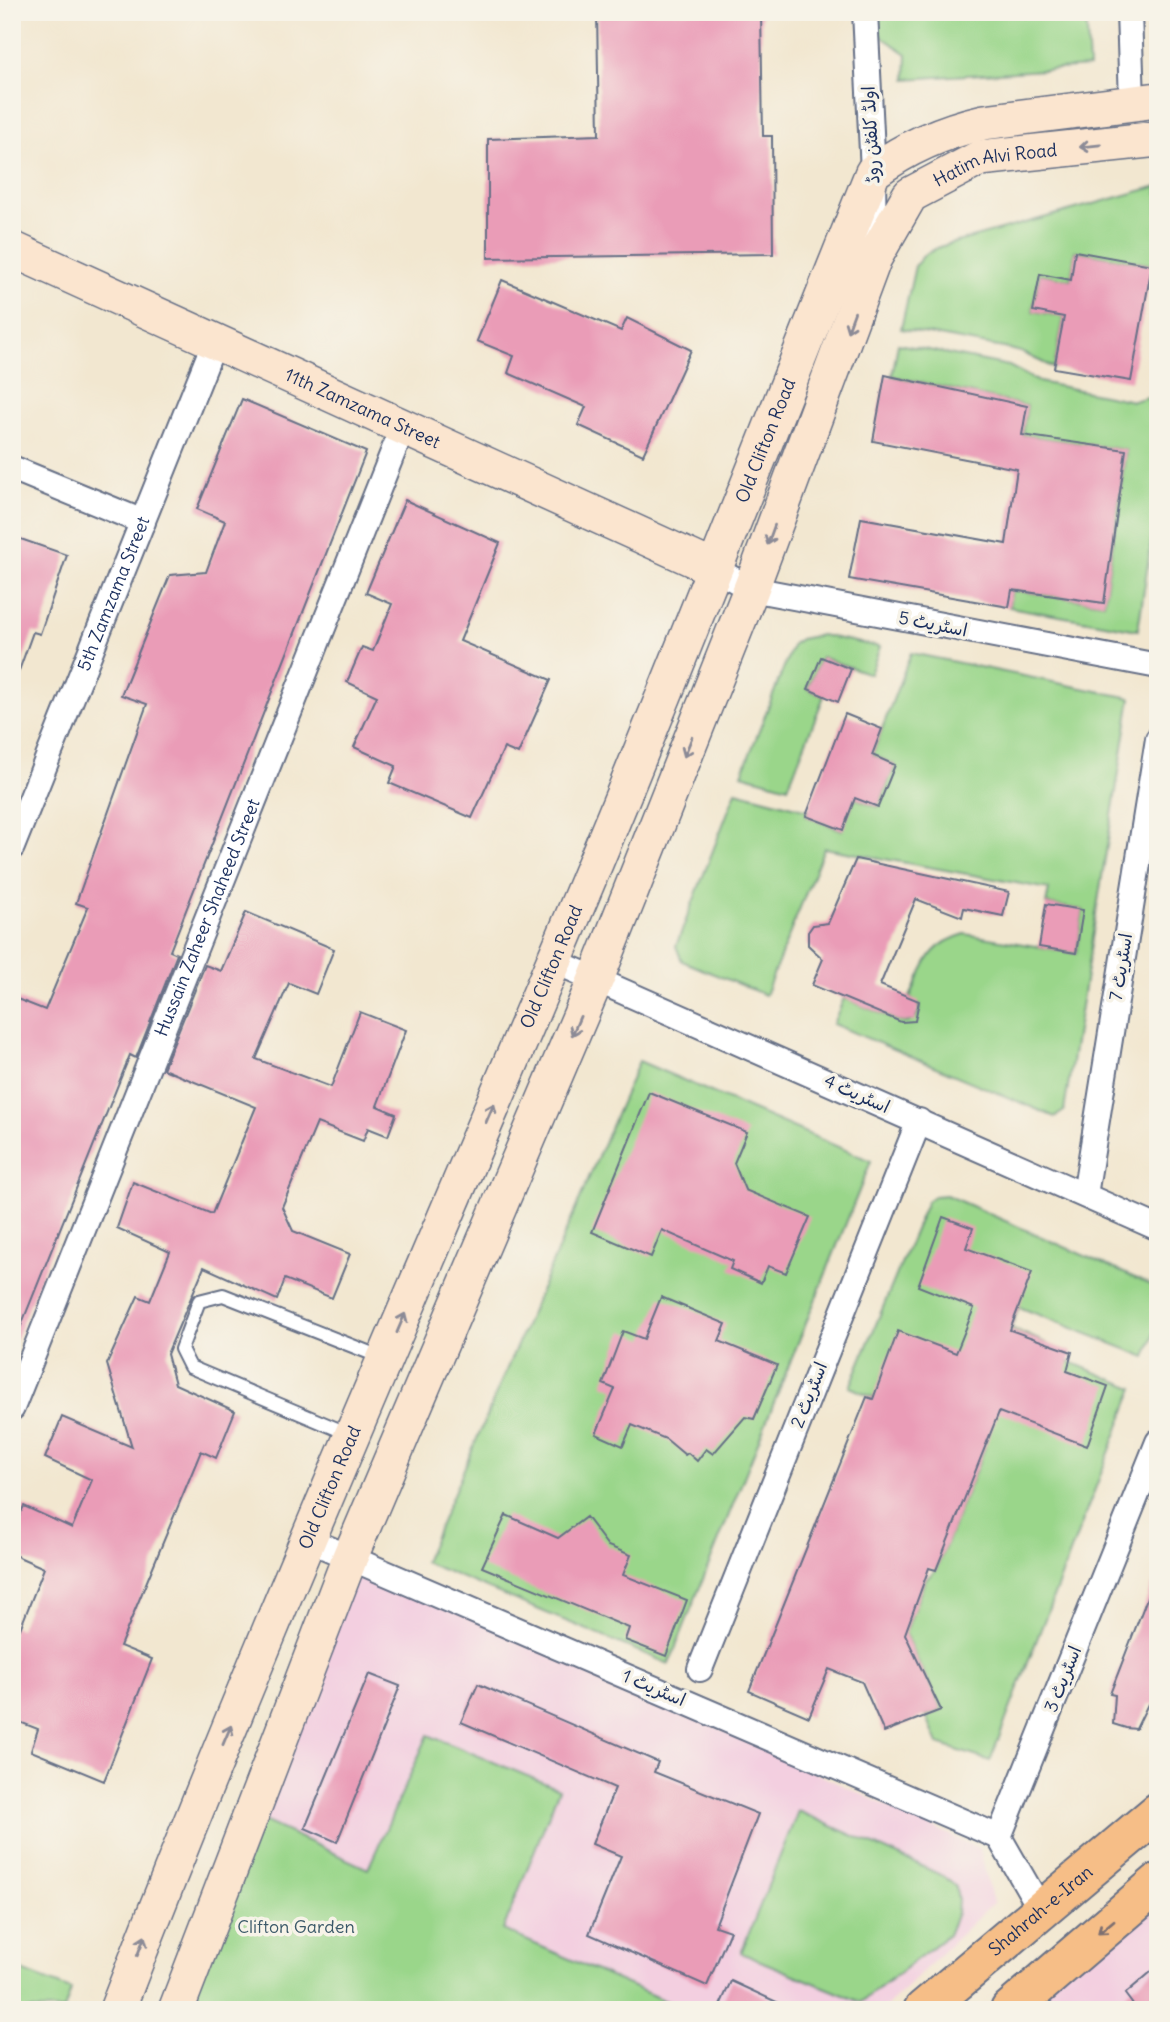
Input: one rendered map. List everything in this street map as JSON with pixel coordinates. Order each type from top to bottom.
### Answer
[{"type":"main road","name":"Shahrah-e-Iran","points":[[947,2002],[1041,1910],[1158,1812]]},
{"type":"main road","points":[[1010,2010],[1158,1883]]},
{"type":"street","name":"اولڈ کلفٹن روڈ","points":[[864,12],[873,172],[874,258]]},
{"type":"street","points":[[873,172],[898,153],[958,128],[984,122],[1145,101],[1129,12]]},
{"type":"street","name":"Hatim Alvi Road","points":[[874,258],[910,195],[981,158],[1158,139]]},
{"type":"street","name":"Old Clifton Road","points":[[117,2010],[165,1883],[554,961],[873,172]]},
{"type":"street","name":"11th Zamzama Street","points":[[12,249],[713,568]]},
{"type":"street","points":[[176,2010],[350,1557],[596,979],[751,589],[874,258]]},
{"type":"street","name":"5th Zamzama Street","points":[[12,847],[215,341]]},
{"type":"street","name":"Hussain Zaheer Shaheed Street","points":[[12,1408],[403,426]]},
{"type":"street","points":[[12,468],[143,522]]},
{"type":"street","name":"اسٹریٹ 5","points":[[713,568],[751,589],[1158,666]]},
{"type":"street","name":"اسٹریٹ 7","points":[[1085,1195],[1158,738]]},
{"type":"street","name":"اسٹریٹ 4","points":[[554,961],[1158,1228]]},
{"type":"street","name":"اسٹریٹ 2","points":[[700,1669],[919,1121]]},
{"type":"street","name":"اسٹریٹ 3","points":[[999,1837],[1158,1442]]},
{"type":"street","name":"اسٹریٹ 1","points":[[309,1540],[999,1837]]},
{"type":"street","points":[[999,1837],[1041,1910]]},
{"type":"lane","points":[[353,1435],[190,1367],[181,1349],[199,1301],[223,1295],[386,1359]]},
{"type":"shaded area","points":[[350,1558],[980,1849],[993,1903],[883,2010],[686,2010],[561,1957],[251,1815]]},
{"type":"shaded area","points":[[1158,1884],[1158,2010],[1010,2010]]},
{"type":"green space","points":[[874,12],[1086,12],[1089,67],[906,79],[907,54],[875,32]]},
{"type":"green space","points":[[1158,186],[1158,266],[1075,251],[1071,280],[1040,274],[1033,311],[1064,317],[1054,368],[1021,352],[901,329],[915,266],[924,255],[939,247]]},
{"type":"green space","points":[[898,344],[1009,366],[1039,382],[1133,401],[1152,396],[1158,381],[1158,496],[1138,630],[1009,607],[1012,590],[1104,603],[1126,450],[1022,435],[1027,406],[892,376]]},
{"type":"green space","points":[[821,635],[880,647],[870,674],[821,657],[808,689],[824,696],[788,787],[742,774],[793,644],[800,639]]},
{"type":"green space","points":[[911,653],[1131,698],[1064,1111],[1055,1117],[833,1024],[844,998],[901,1022],[914,1020],[919,1012],[919,1004],[910,997],[924,965],[935,950],[965,934],[1076,953],[1083,910],[1046,904],[1049,889],[824,848],[765,995],[682,961],[676,946],[736,791],[808,810],[806,816],[842,830],[855,798],[878,807],[895,765],[872,755]]},
{"type":"green space","points":[[639,1061],[871,1161],[669,1664],[424,1562]]},
{"type":"green space","points":[[946,1195],[1158,1288],[1158,1324],[1146,1357],[1019,1307],[1011,1328],[1046,1343],[1070,1362],[1134,1388],[990,1761],[938,1744],[926,1716],[941,1710],[905,1634],[925,1580],[936,1570],[985,1447],[850,1387],[927,1201],[934,1196]]},
{"type":"green space","name":"Clifton Garden","points":[[428,1735],[559,1789],[503,1930],[686,2010],[176,2010],[251,1815],[368,1869]]},
{"type":"green space","points":[[798,1811],[945,1877],[956,1887],[957,1913],[948,1935],[861,2002],[741,1953]]},
{"type":"green space","points":[[12,1967],[71,1990],[64,2010],[12,2010]]},
{"type":"building","points":[[597,12],[761,12],[763,136],[772,136],[773,254],[488,258],[488,139],[599,135]]},
{"type":"building","points":[[1075,251],[1152,265],[1131,381],[1054,368],[1064,317],[1033,311],[1040,274],[1071,280]]},
{"type":"building","points":[[502,280],[621,331],[627,318],[691,350],[643,455],[578,425],[586,407],[508,373],[514,356],[477,341]]},
{"type":"building","points":[[885,375],[1027,406],[1022,435],[1126,450],[1104,603],[1012,590],[1009,607],[849,579],[861,518],[1006,544],[1017,469],[873,441]]},
{"type":"building","points":[[242,399],[366,452],[170,951],[177,954],[136,1058],[130,1055],[12,1348],[12,997],[45,1010],[88,907],[76,903],[147,704],[121,695],[170,575],[206,572],[225,521],[197,509]]},
{"type":"building","points":[[405,500],[500,543],[460,641],[551,680],[518,754],[504,748],[472,818],[389,783],[396,766],[354,747],[377,696],[347,682],[362,647],[373,651],[392,604],[366,593]]},
{"type":"building","points":[[12,536],[67,555],[40,634],[33,632],[16,679],[12,679]]},
{"type":"building","points":[[821,657],[851,669],[838,702],[808,689]]},
{"type":"building","points":[[845,714],[882,729],[872,755],[895,765],[878,807],[855,798],[843,830],[806,816]]},
{"type":"building","points":[[856,859],[1009,892],[1003,916],[964,908],[962,917],[916,899],[880,985],[919,1001],[915,1021],[901,1022],[812,985],[823,959],[808,945],[808,932],[813,925],[828,923]]},
{"type":"building","points":[[1046,904],[1083,910],[1076,953],[1039,947]]},
{"type":"building","points":[[246,912],[334,949],[316,994],[289,983],[256,1059],[331,1087],[360,1012],[406,1030],[377,1106],[396,1114],[388,1136],[368,1128],[363,1141],[317,1123],[282,1207],[293,1231],[350,1254],[332,1298],[285,1279],[277,1300],[204,1267],[167,1354],[175,1384],[235,1411],[216,1458],[201,1451],[120,1646],[152,1659],[104,1781],[31,1751],[38,1729],[12,1719],[12,1626],[20,1629],[44,1568],[12,1554],[12,1531],[24,1506],[72,1528],[92,1480],[45,1458],[62,1417],[132,1447],[107,1364],[138,1296],[150,1301],[170,1252],[117,1228],[133,1182],[212,1214],[256,1107],[163,1069],[205,965],[221,971]]},
{"type":"building","points":[[649,1092],[747,1132],[734,1163],[745,1190],[810,1217],[786,1273],[768,1266],[761,1283],[730,1269],[733,1261],[662,1230],[651,1257],[592,1232]]},
{"type":"building","points":[[943,1217],[973,1228],[966,1248],[1032,1272],[1010,1330],[1072,1352],[1067,1371],[1108,1386],[1087,1446],[999,1412],[936,1570],[929,1568],[905,1634],[941,1710],[884,1732],[862,1682],[829,1669],[809,1717],[749,1691],[867,1397],[873,1399],[898,1331],[956,1353],[974,1308],[918,1286]]},
{"type":"building","points":[[661,1297],[726,1324],[719,1341],[777,1365],[754,1419],[745,1417],[713,1454],[706,1449],[697,1461],[666,1439],[632,1425],[623,1446],[596,1434],[615,1389],[603,1384],[623,1331],[644,1339]]},
{"type":"building","points":[[506,1515],[558,1538],[586,1517],[608,1546],[631,1555],[623,1575],[687,1600],[666,1656],[625,1640],[629,1628],[482,1567]]},
{"type":"building","points":[[1156,1575],[1158,1705],[1148,1704],[1136,1729],[1126,1728],[1113,1724],[1115,1695],[1110,1694]]},
{"type":"building","points":[[369,1674],[400,1686],[337,1842],[305,1828]]},
{"type":"building","points":[[478,1684],[658,1762],[654,1772],[758,1814],[715,1926],[730,1931],[707,1986],[589,1934],[621,1856],[592,1844],[615,1788],[461,1722]]},
{"type":"building","points":[[1158,1966],[1158,2010],[1137,2010],[1125,1994]]},
{"type":"building","points":[[731,1981],[794,2010],[718,2010]]}]
